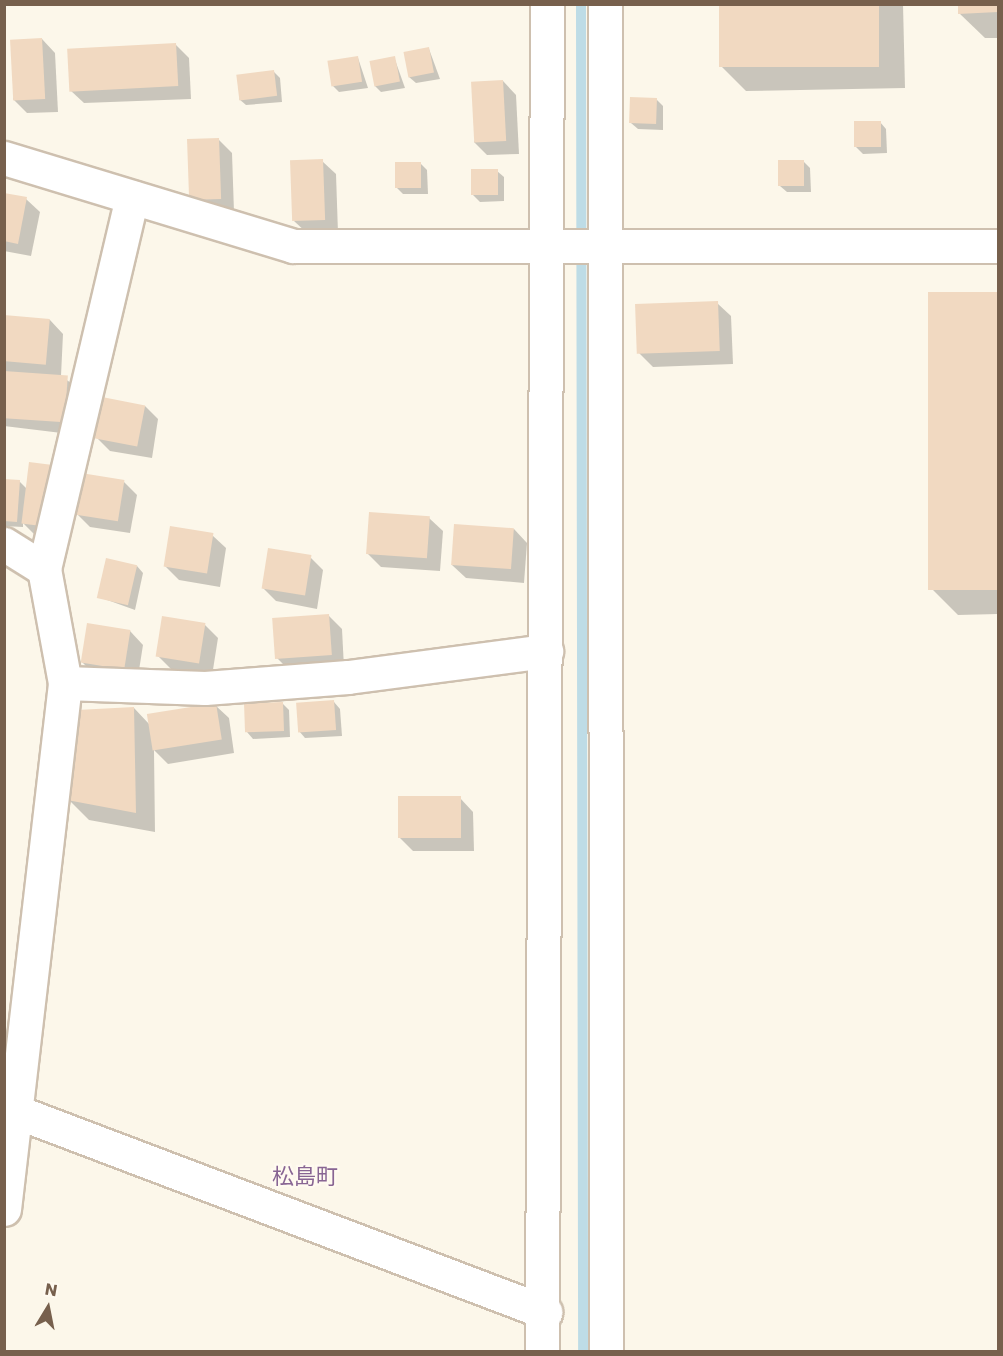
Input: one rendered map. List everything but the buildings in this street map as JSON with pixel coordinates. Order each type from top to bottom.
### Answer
[{"type":"street","points":[[547,4],[578,245],[606,1352]]},
{"type":"street","points":[[542,1352],[545,1312],[546,651],[578,245],[605,4]]},
{"type":"street","points":[[4,158],[293,246],[999,246]]},
{"type":"street","points":[[4,1209],[10,1109],[65,683],[44,569],[132,197]]},
{"type":"street","points":[[4,544],[44,569]]},
{"type":"street","points":[[65,683],[205,688],[348,677],[546,651]]},
{"type":"street","points":[[10,1109],[545,1312]]},
{"type":"waterway","points":[[581,4],[583,1352]]},
{"type":"district","name":"松島町","points":[[305,1177]]}]
